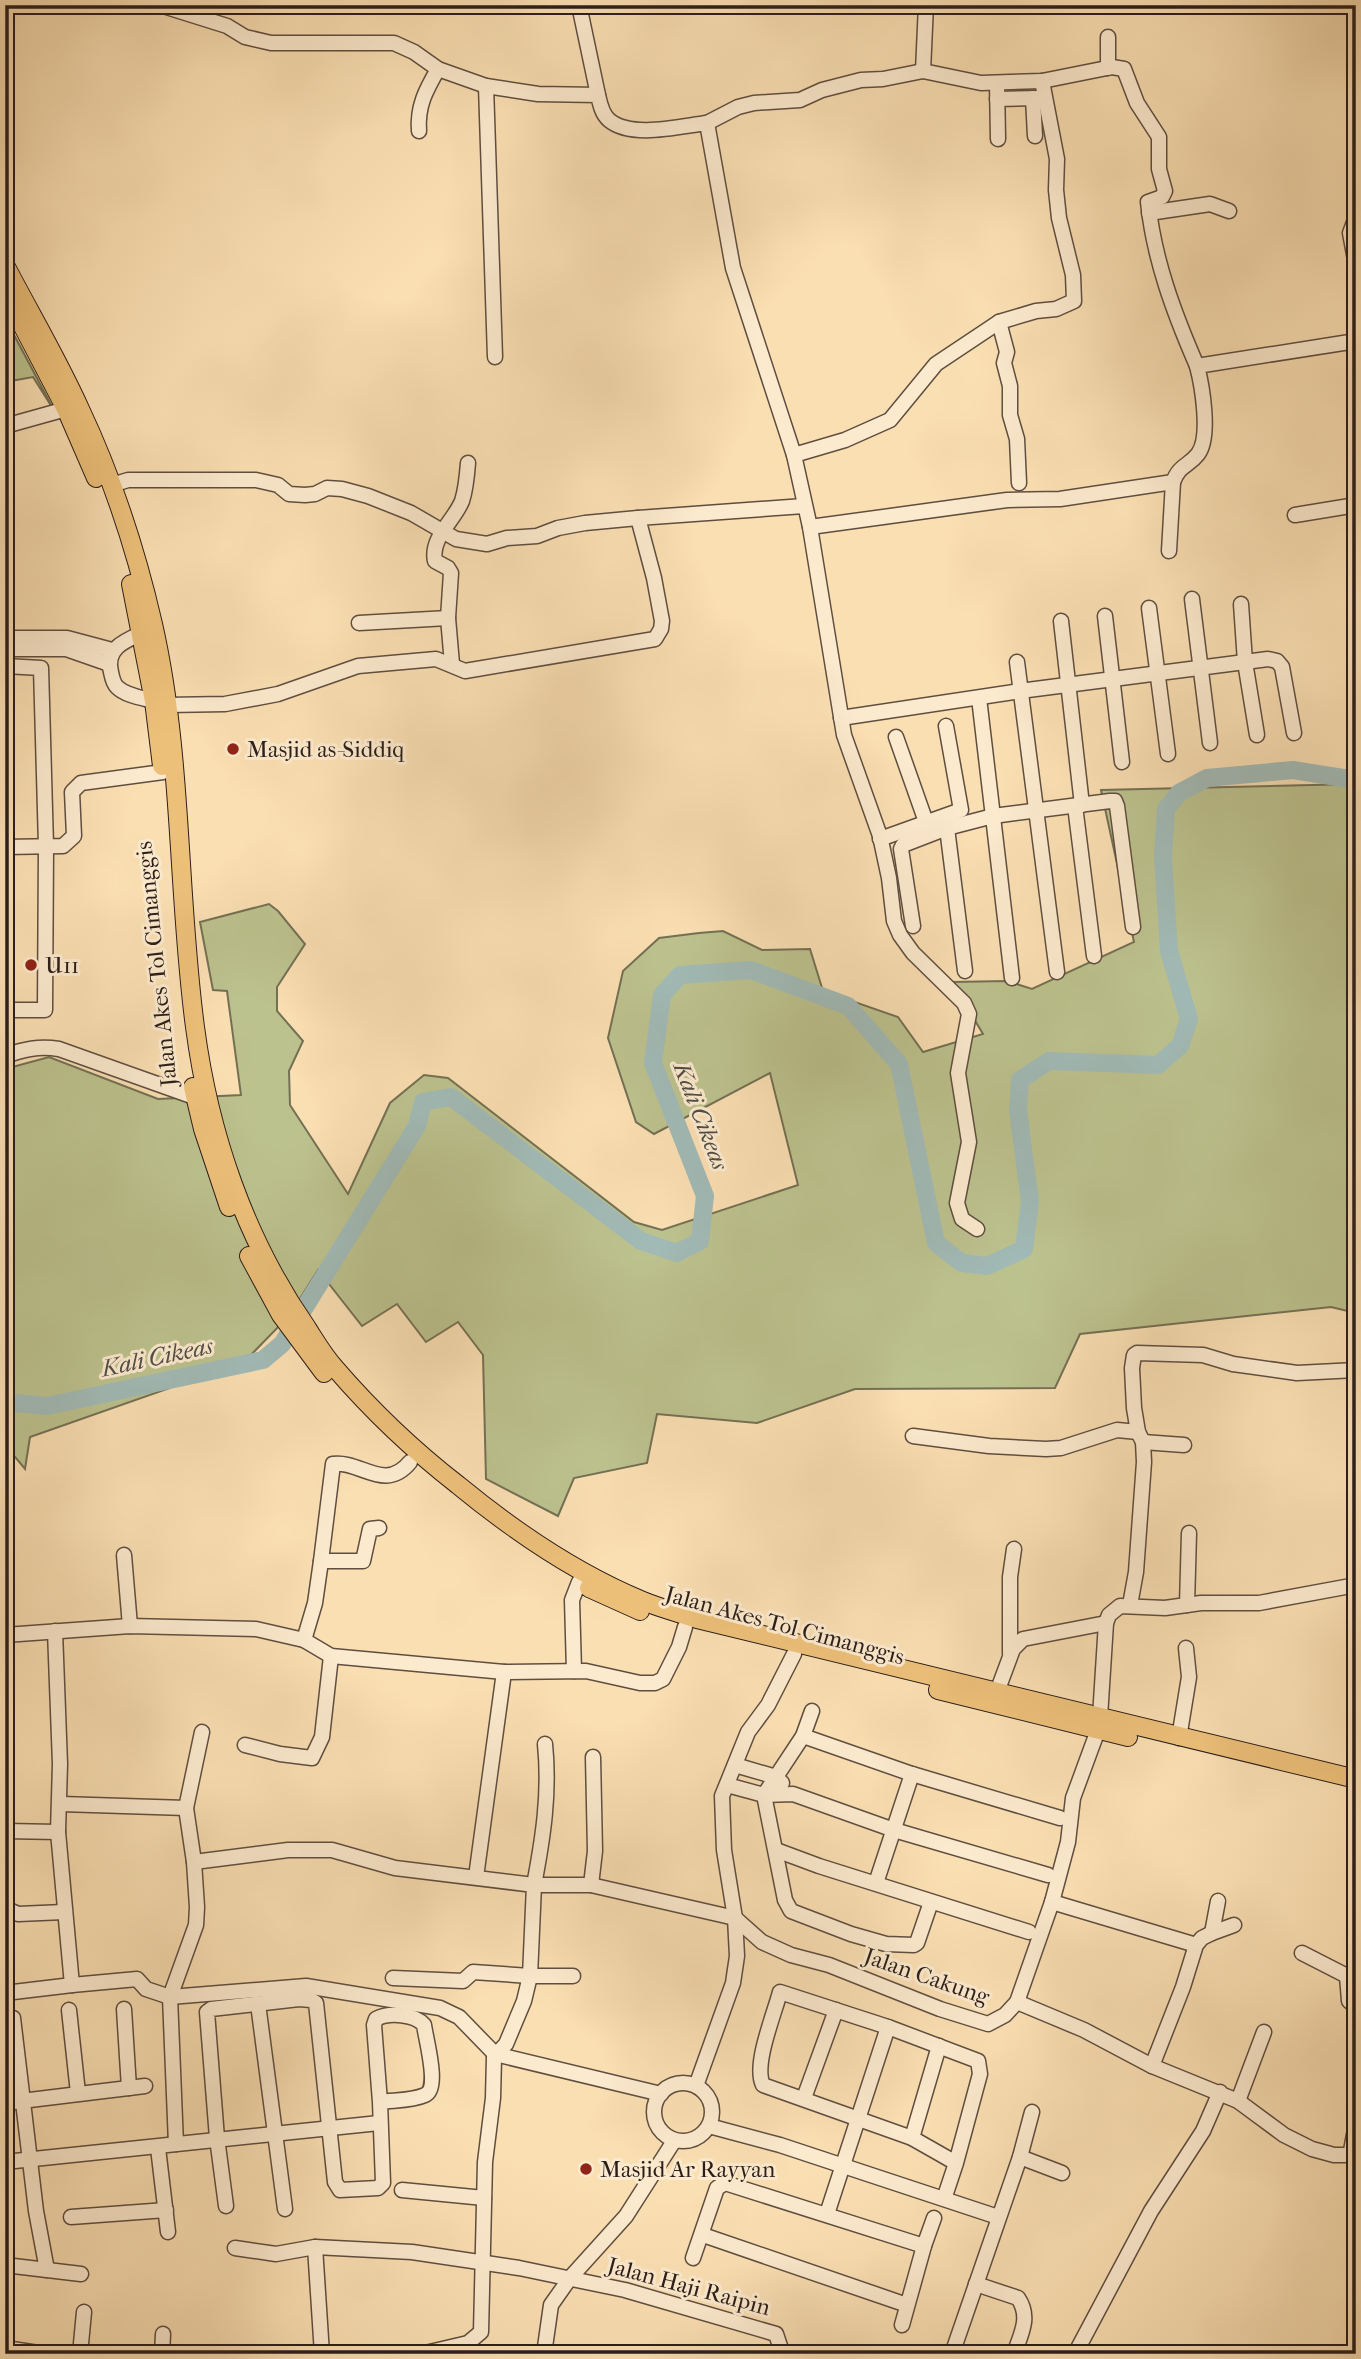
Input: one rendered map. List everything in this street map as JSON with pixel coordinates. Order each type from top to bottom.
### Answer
[{"type":"main road","points":[[5,265],[80,408],[106,487],[161,703]]},
{"type":"main road","points":[[5,292],[106,487],[137,562],[150,614],[195,1026],[205,1090],[233,1184],[267,1279]]},
{"type":"main road","name":"Jalan Akes Tol Cimanggis","points":[[166,765],[182,1024],[194,1097],[221,1187],[243,1243],[267,1279],[281,1315],[323,1363],[418,1454],[573,1574],[696,1619],[997,1692],[1099,1724],[1179,1738],[1356,1779]]},
{"type":"main road","name":"Jalan Akes Tol Cimanggis","points":[[323,1363],[349,1402],[410,1462],[497,1532],[617,1602],[685,1627],[1099,1724],[1356,1792]]},
{"type":"street","points":[[160,5],[227,26],[245,37],[271,43],[394,43],[414,52],[438,69],[486,86],[538,94],[597,95]]},
{"type":"street","points":[[579,5],[597,95],[604,114],[609,120],[632,131],[707,122],[738,107],[754,103],[800,100],[822,90],[861,80],[883,79],[923,71],[981,83],[1042,80],[1118,67],[1127,74],[1135,97],[1159,137],[1158,169],[1165,186],[1165,194],[1149,201],[1149,213],[1165,286],[1203,388],[1201,447],[1197,455],[1177,471],[1169,551]]},
{"type":"street","points":[[923,71],[926,5]]},
{"type":"street","points":[[1108,37],[1108,68]]},
{"type":"street","points":[[419,131],[421,103],[438,69]]},
{"type":"street","points":[[794,455],[845,440],[890,420],[936,364],[999,322],[1036,311],[1056,309],[1074,301],[1074,281],[1059,218],[1057,159],[1042,80]]},
{"type":"street","points":[[997,83],[998,139]]},
{"type":"street","points":[[486,86],[495,357]]},
{"type":"street","points":[[997,99],[1037,98],[1035,136]]},
{"type":"street","points":[[707,122],[733,268],[794,455],[810,527],[844,735],[880,839],[889,878],[894,920],[912,953],[964,1003],[969,1014],[958,1073],[969,1142],[957,1203],[962,1219],[977,1229]]},
{"type":"street","points":[[1149,213],[1177,207],[1210,205],[1229,211]]},
{"type":"street","points":[[1356,217],[1350,233],[1356,265]]},
{"type":"street","points":[[999,322],[1007,352],[1004,363],[1010,386],[1010,415],[1017,439],[1019,483]]},
{"type":"street","points":[[1197,366],[1356,341]]},
{"type":"street","points":[[5,426],[66,409]]},
{"type":"street","points":[[452,664],[448,618],[448,584],[451,573],[434,558],[441,532],[453,519],[461,502],[466,487],[468,463]]},
{"type":"street","points":[[106,487],[128,480],[256,480],[278,485],[289,494],[305,495],[327,488],[342,489],[411,513],[456,539],[487,544],[507,538],[537,536],[558,528],[584,523],[804,506]]},
{"type":"street","points":[[810,527],[1007,500],[1060,499],[1174,482]]},
{"type":"street","points":[[1295,515],[1356,506]]},
{"type":"street","points":[[142,633],[125,641],[111,657],[113,681],[118,688],[161,703],[225,704],[278,694],[358,666],[436,659],[465,671],[655,639],[662,621],[638,518]]},
{"type":"street","points":[[1192,599],[1210,743]]},
{"type":"street","points":[[1241,604],[1245,662],[1257,735]]},
{"type":"street","points":[[1149,608],[1168,754]]},
{"type":"street","points":[[1105,616],[1122,762]]},
{"type":"street","points":[[359,623],[448,618]]},
{"type":"street","points":[[1061,621],[1094,956]]},
{"type":"street","points":[[5,638],[67,638],[111,657]]},
{"type":"street","points":[[5,649],[66,649],[111,657]]},
{"type":"street","points":[[841,718],[1020,691],[1268,659],[1277,661],[1282,667],[1294,733]]},
{"type":"street","points":[[1017,662],[1057,972]]},
{"type":"street","points":[[5,666],[41,668],[46,846],[45,1010],[5,1010]]},
{"type":"street","points":[[979,698],[1012,978]]},
{"type":"street","points":[[880,839],[961,810],[946,726]]},
{"type":"street","points":[[896,737],[926,821]]},
{"type":"street","points":[[5,847],[63,846],[74,836],[72,792],[81,783],[166,765]]},
{"type":"street","points":[[913,926],[901,847],[947,828],[993,816],[1110,801],[1117,806],[1133,927]]},
{"type":"street","points":[[947,828],[965,971]]},
{"type":"street","points":[[5,1056],[43,1047],[59,1049],[194,1097]]},
{"type":"street","points":[[1130,1605],[1138,1555],[1143,1481],[1141,1437],[1134,1408],[1132,1368],[1133,1358],[1137,1353],[1203,1355],[1233,1364],[1297,1373],[1356,1370]]},
{"type":"street","points":[[913,1436],[989,1446],[1046,1449],[1061,1448],[1117,1430],[1184,1445]]},
{"type":"street","points":[[304,1640],[315,1603],[333,1464],[391,1475],[402,1471],[410,1462]]},
{"type":"street","points":[[321,1561],[363,1562],[370,1530],[379,1528]]},
{"type":"street","points":[[1187,1605],[1189,1533]]},
{"type":"street","points":[[1010,1654],[1010,1577],[1014,1549]]},
{"type":"street","points":[[124,1555],[130,1626]]},
{"type":"street","points":[[573,1574],[574,1671]]},
{"type":"street","points":[[1017,2003],[1052,1902],[1068,1842],[1073,1798],[1099,1724],[1106,1623],[1109,1615],[1116,1608],[1130,1605],[1152,1608],[1201,1602],[1259,1603],[1356,1585]]},
{"type":"street","points":[[997,1692],[1015,1644],[1023,1639],[1106,1623]]},
{"type":"street","points":[[5,1635],[130,1626],[256,1629],[304,1640],[331,1657],[505,1672],[586,1671],[640,1683],[655,1683],[663,1679],[679,1647],[685,1627]]},
{"type":"street","points":[[55,1631],[61,1804],[58,1832],[72,1985]]},
{"type":"street","points":[[1179,1738],[1189,1677],[1186,1648]]},
{"type":"street","points":[[696,2086],[733,1983],[737,1951],[735,1918],[724,1850],[722,1796],[748,1732],[768,1706],[794,1654]]},
{"type":"street","points":[[245,1745],[280,1754],[312,1758],[322,1737],[331,1657]]},
{"type":"street","points":[[476,1877],[505,1672]]},
{"type":"street","points":[[812,1711],[803,1736],[764,1796],[785,1900],[791,1911],[886,1944],[914,1945],[931,1902]]},
{"type":"street","points":[[176,2144],[170,1997],[196,1925],[194,1862],[186,1808],[202,1732]]},
{"type":"street","points":[[803,1736],[912,1774],[1060,1818]]},
{"type":"street","points":[[421,2354],[467,2348],[481,2332],[485,2162],[495,2054],[506,2044],[524,2001],[530,1976],[534,1885],[544,1835],[548,1790],[545,1744]]},
{"type":"street","points":[[591,1885],[595,1851],[593,1758]]},
{"type":"street","points":[[735,1765],[776,1777],[793,1794]]},
{"type":"street","points":[[876,1883],[912,1774]]},
{"type":"street","points":[[727,1785],[764,1796],[793,1794],[894,1830],[1048,1875]]},
{"type":"street","points":[[61,1804],[186,1808]]},
{"type":"street","points":[[5,1831],[58,1832]]},
{"type":"street","points":[[194,1862],[288,1850],[332,1850],[395,1868],[534,1885],[591,1885],[735,1918]]},
{"type":"street","points":[[776,1850],[1029,1933]]},
{"type":"street","points":[[1212,1933],[1218,1901]]},
{"type":"street","points":[[1052,1902],[1196,1945]]},
{"type":"street","points":[[22,1907],[64,1907]]},
{"type":"street","points":[[5,1908],[18,1914],[64,1907]]},
{"type":"street","name":"Jalan Cakung","points":[[735,1918],[762,1942],[791,1955],[829,1965],[940,2009],[988,2024],[1005,2015],[1017,2003],[1084,2030],[1152,2066],[1220,2092],[1238,2101],[1283,2135],[1311,2149],[1334,2155],[1353,2155]]},
{"type":"street","points":[[1152,2066],[1183,1987],[1196,1945],[1202,1938],[1234,1925]]},
{"type":"street","points":[[737,1951],[762,1942]]},
{"type":"street","points":[[1302,1953],[1347,1976],[1349,2001],[1356,2006]]},
{"type":"street","points":[[393,1978],[463,1981],[473,1972],[573,1976]]},
{"type":"street","points":[[5,1993],[137,1979],[146,1989],[170,1997],[306,1986],[440,2008],[459,2017],[495,2054],[661,2094]]},
{"type":"street","points":[[946,2193],[956,2163],[981,2074],[976,2059],[780,1992],[762,2054],[759,2077],[762,2085],[912,2138],[956,2163]]},
{"type":"street","points":[[226,2206],[217,2138],[207,2012],[222,2007],[299,1999],[316,2003],[329,2129],[337,2187],[340,2190],[378,2188],[383,2183],[374,2025],[376,2019],[383,2015],[420,2020],[424,2025],[429,2052],[433,2079],[431,2089],[423,2096],[380,2102]]},
{"type":"street","points":[[258,2004],[285,2209]]},
{"type":"street","points":[[124,2008],[129,2088]]},
{"type":"street","points":[[804,2098],[836,2010]]},
{"type":"street","points":[[69,2011],[78,2093]]},
{"type":"street","points":[[13,2018],[47,2270]]},
{"type":"street","points":[[827,2214],[888,2027]]},
{"type":"street","points":[[1238,2101],[1264,2032]]},
{"type":"street","points":[[912,2138],[939,2046]]},
{"type":"street","points":[[684,2083],[696,2086],[705,2093],[711,2103],[709,2126],[692,2140],[674,2141],[661,2130],[655,2118],[655,2105],[661,2094],[671,2086],[684,2083]]},
{"type":"street","points":[[5,2102],[145,2086]]},
{"type":"street","points":[[1075,2354],[1151,2211],[1202,2131],[1220,2092]]},
{"type":"street","points":[[952,2354],[1020,2157],[1032,2112]]},
{"type":"street","points":[[5,2162],[379,2123]]},
{"type":"street","points":[[1353,2155],[1356,2124]]},
{"type":"street","points":[[709,2126],[780,2145],[998,2217]]},
{"type":"street","points":[[544,2354],[551,2305],[570,2278],[626,2216],[674,2141]]},
{"type":"street","points":[[159,2148],[168,2232]]},
{"type":"street","points":[[1020,2157],[1062,2173]]},
{"type":"street","points":[[693,2258],[717,2188],[725,2183],[924,2246]]},
{"type":"street","points":[[402,2190],[484,2199]]},
{"type":"street","points":[[71,2217],[166,2210]]},
{"type":"street","points":[[902,2325],[934,2218]]},
{"type":"street","points":[[703,2235],[907,2305]]},
{"type":"street","points":[[235,2248],[276,2253],[315,2247],[412,2252],[570,2278]]},
{"type":"street","points":[[315,2247],[322,2354]]},
{"type":"street","points":[[5,2265],[81,2274]]},
{"type":"street","name":"Jalan Haji Raipin","points":[[570,2278],[625,2290],[776,2334],[780,2346],[778,2354]]},
{"type":"street","points":[[976,2284],[1018,2298],[1021,2302],[1026,2317],[1025,2325],[1014,2354]]},
{"type":"street","points":[[80,2354],[84,2312]]},
{"type":"street","points":[[162,2354],[163,2334]]},
{"type":"street","points":[[5,2348],[45,2354]]},
{"type":"green space","points":[[5,318],[55,412],[33,377],[5,382]]},
{"type":"green space","points":[[1356,780],[1356,1313],[1331,1307],[1080,1334],[1055,1388],[855,1389],[757,1423],[657,1414],[647,1463],[574,1478],[558,1516],[486,1479],[483,1355],[458,1322],[426,1342],[397,1304],[362,1326],[318,1270],[289,1316],[244,1362],[30,1437],[25,1469],[5,1445],[5,1069],[49,1057],[158,1099],[241,1095],[227,991],[213,990],[200,922],[269,904],[305,944],[277,987],[277,1011],[303,1041],[289,1071],[290,1105],[348,1194],[390,1103],[424,1075],[448,1078],[634,1222],[662,1230],[798,1185],[770,1073],[654,1134],[636,1122],[608,1038],[623,971],[659,938],[723,931],[762,950],[810,949],[823,991],[898,1017],[923,1052],[983,1034],[952,982],[1007,981],[1032,989],[1134,942],[1101,790],[1354,784]]},
{"type":"waterway","name":"Kali Cikeas","points":[[5,1402],[47,1406],[263,1360],[282,1344],[417,1126],[423,1102],[451,1097],[641,1241],[677,1253],[700,1241],[705,1196],[653,1063],[662,995],[680,975],[751,970],[848,1006],[899,1064],[936,1243],[962,1263],[987,1266],[1024,1249],[1030,1201],[1018,1110],[1020,1080],[1049,1061],[1158,1065],[1180,1046],[1189,1019],[1169,951],[1163,857],[1166,809],[1179,793],[1207,778],[1293,770],[1356,780]]},
{"type":"place","name":"Masjid as-Siddiq","points":[[233,749]]},
{"type":"place","name":"U11","points":[[31,965]]},
{"type":"place","name":"Masjid Ar Rayyan","points":[[586,2169]]}]
